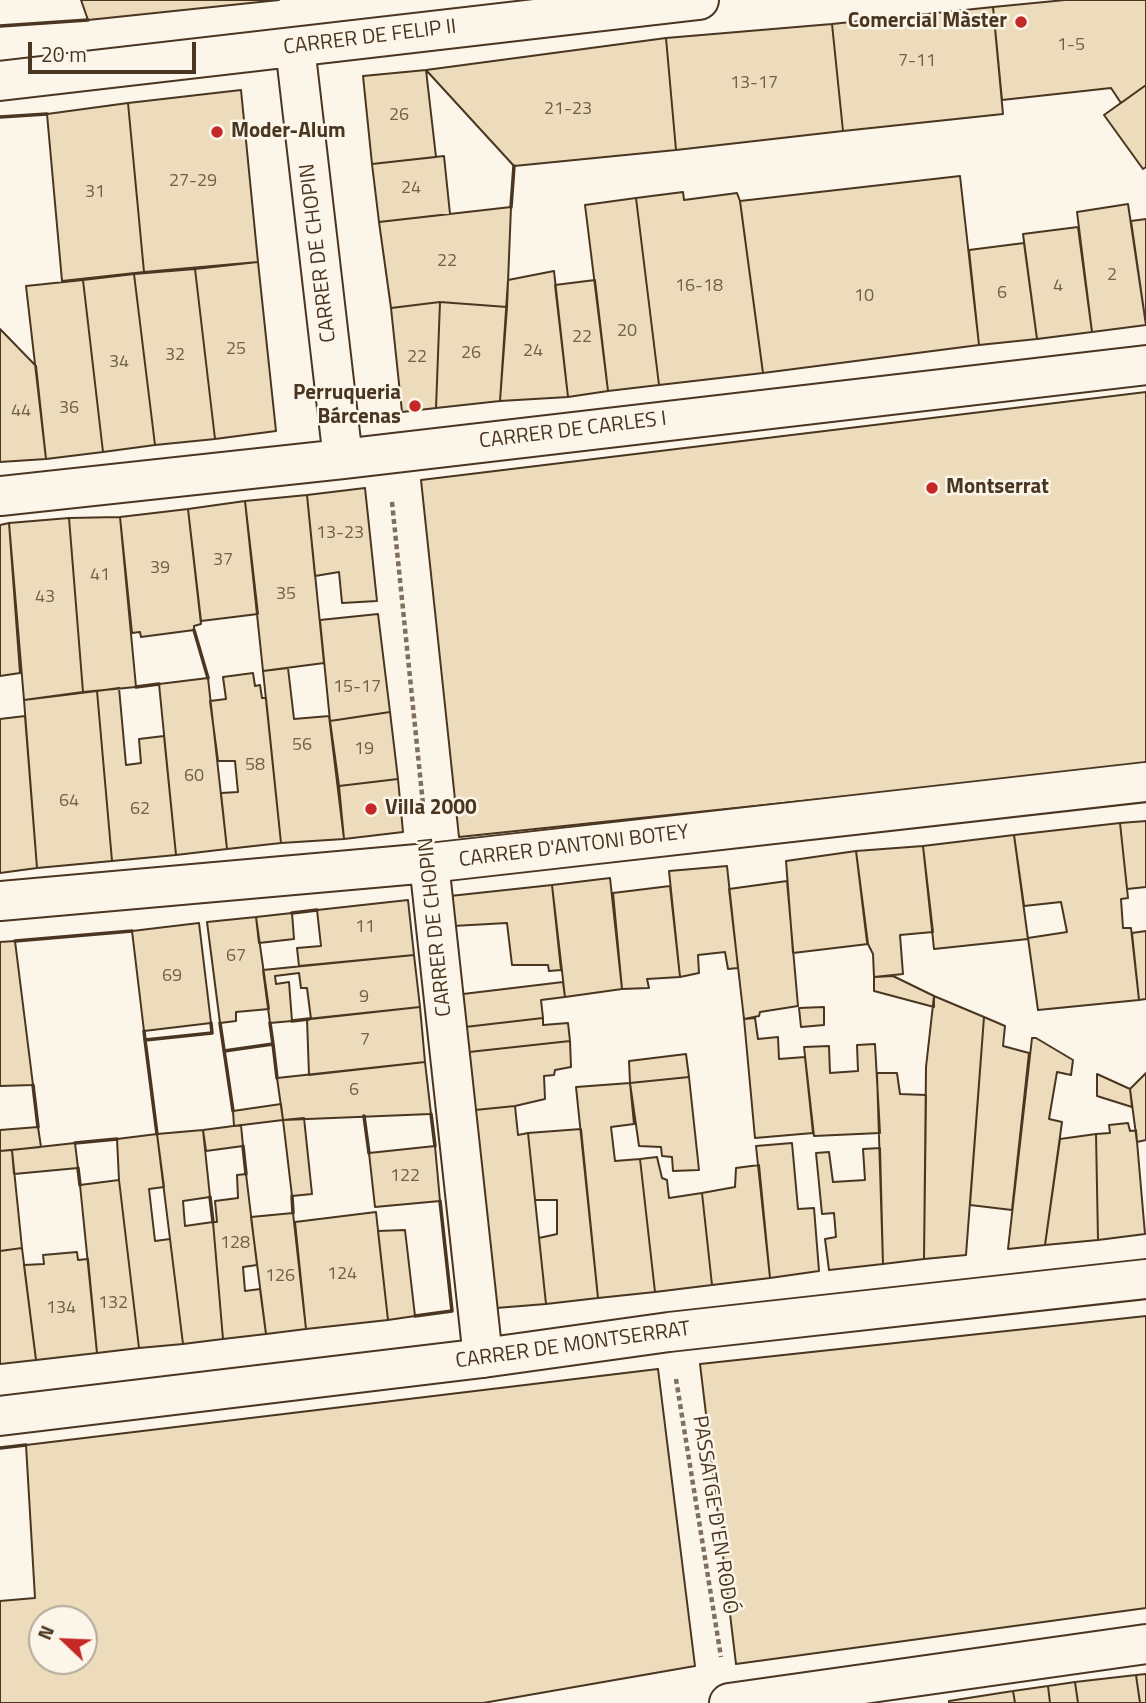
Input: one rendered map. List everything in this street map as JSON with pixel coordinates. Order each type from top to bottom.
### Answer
[{"type":"street","name":"CARRER DE FELIP II","points":[[0,81],[699,0]]},
{"type":"street","name":"CARRER DE CHOPIN","points":[[295,47],[343,460]]},
{"type":"street","name":"CARRER DE CARLES I","points":[[0,496],[343,460],[1146,365]]},
{"type":"street","name":"CARRER D'ANTONI BOTEY","points":[[0,901],[429,863],[1146,782]]},
{"type":"street","name":"CARRER DE CHOPIN","points":[[429,863],[483,1358]]},
{"type":"street","name":"CARRER DE MONTSERRAT","points":[[0,1416],[483,1358],[669,1332],[1146,1279]]},
{"type":"street","points":[[729,1703],[1146,1644]]},
{"type":"path","name":"CARRER DE CHOPIN","points":[[386,453],[429,863]]},
{"type":"path","name":"PASSATGE D'EN RODÓ","points":[[669,1332],[722,1662]]},
{"type":"building","points":[[81,0],[279,0],[88,20]]},
{"type":"building","points":[[1065,0],[1146,0],[1146,85],[1121,103],[1111,88],[1002,100],[993,7]]},
{"type":"building","points":[[993,7],[1003,114],[843,131],[832,24]]},
{"type":"building","points":[[832,24],[843,131],[676,150],[666,38]]},
{"type":"building","points":[[666,38],[676,150],[514,166],[426,70]]},
{"type":"building","points":[[426,70],[436,157],[372,164],[363,76]]},
{"type":"building","points":[[1146,85],[1146,167],[1143,169],[1104,115]]},
{"type":"building","points":[[241,90],[258,262],[144,272],[128,103]]},
{"type":"building","points":[[128,103],[144,272],[62,281],[47,114]]},
{"type":"building","points":[[444,156],[450,214],[379,222],[372,164]]},
{"type":"building","points":[[960,176],[979,345],[763,373],[740,201]]},
{"type":"building","points":[[683,192],[684,200],[737,193],[763,373],[659,385],[636,198]]},
{"type":"building","points":[[636,198],[659,385],[608,391],[585,205]]},
{"type":"building","points":[[1128,204],[1146,325],[1092,332],[1077,212]]},
{"type":"building","points":[[511,207],[507,307],[440,302],[391,308],[379,222]]},
{"type":"building","points":[[1146,219],[1146,325],[1131,221]]},
{"type":"building","points":[[1078,227],[1092,332],[1037,339],[1023,234]]},
{"type":"building","points":[[1024,243],[1037,339],[979,345],[969,250]]},
{"type":"building","points":[[258,262],[276,431],[215,439],[195,269]]},
{"type":"building","points":[[195,269],[215,439],[155,445],[134,274]]},
{"type":"building","points":[[554,271],[568,397],[500,401],[508,280]]},
{"type":"building","points":[[134,274],[155,445],[103,452],[83,280]]},
{"type":"building","points":[[83,280],[103,452],[46,459],[26,286]]},
{"type":"building","points":[[595,280],[608,391],[568,397],[555,285]]},
{"type":"building","points":[[440,302],[507,307],[500,401],[436,408]]},
{"type":"building","points":[[440,302],[436,408],[402,412],[391,308]]},
{"type":"building","points":[[0,329],[36,366],[46,459],[0,462]]},
{"type":"building","points":[[1146,392],[1146,765],[459,837],[421,480]]},
{"type":"building","points":[[365,488],[377,601],[342,603],[339,572],[315,576],[307,495]]},
{"type":"building","points":[[307,495],[324,663],[263,671],[245,501]]},
{"type":"building","points":[[245,501],[258,614],[201,621],[188,509]]},
{"type":"building","points":[[188,509],[201,624],[194,626],[194,630],[141,637],[140,632],[132,633],[120,517]]},
{"type":"building","points":[[120,517],[136,687],[83,692],[69,518]]},
{"type":"building","points":[[69,518],[83,692],[24,700],[9,523]]},
{"type":"building","points":[[9,523],[20,673],[0,676],[0,525]]},
{"type":"building","points":[[378,614],[390,712],[330,721],[320,620]]},
{"type":"building","points":[[288,668],[294,719],[329,716],[344,839],[281,843],[263,671]]},
{"type":"building","points":[[253,673],[255,686],[260,685],[262,698],[266,698],[281,843],[227,849],[221,793],[238,792],[235,761],[218,761],[210,701],[226,699],[223,677]]},
{"type":"building","points":[[208,678],[227,849],[176,855],[159,684]]},
{"type":"building","points":[[119,688],[126,765],[141,763],[139,739],[164,736],[176,855],[112,861],[97,691]]},
{"type":"building","points":[[97,691],[112,861],[37,868],[24,700]]},
{"type":"building","points":[[390,712],[398,779],[339,786],[330,721]]},
{"type":"building","points":[[25,716],[37,868],[0,873],[0,719]]},
{"type":"building","name":"Villa 2000","points":[[398,779],[403,832],[344,839],[339,786]]},
{"type":"building","points":[[1146,821],[1146,887],[1127,889],[1120,823]]},
{"type":"building","points":[[1120,823],[1128,898],[1121,899],[1123,928],[1131,928],[1139,1000],[1038,1010],[1028,938],[1067,932],[1061,902],[1024,906],[1014,835]]},
{"type":"building","points":[[1014,835],[1028,939],[934,949],[923,846]]},
{"type":"building","points":[[923,846],[933,932],[900,935],[903,974],[874,977],[873,954],[867,942],[856,851]]},
{"type":"building","points":[[856,851],[868,944],[793,953],[786,861]]},
{"type":"building","points":[[727,866],[738,968],[728,969],[725,952],[698,955],[699,973],[680,977],[669,871]]},
{"type":"building","points":[[610,878],[622,989],[565,997],[552,885]]},
{"type":"building","points":[[787,881],[798,1006],[760,1012],[759,1016],[744,1019],[729,889]]},
{"type":"building","points":[[552,885],[561,970],[549,971],[548,965],[512,965],[507,923],[453,926],[450,896]]},
{"type":"building","points":[[670,886],[680,977],[647,979],[649,988],[622,989],[613,893]]},
{"type":"building","points":[[408,900],[414,955],[299,966],[297,948],[321,946],[317,910]]},
{"type":"building","points":[[292,913],[294,939],[259,943],[256,917]]},
{"type":"building","points":[[256,917],[269,1009],[236,1012],[236,1021],[220,1023],[207,922]]},
{"type":"building","points":[[199,923],[211,1023],[144,1031],[132,931]]},
{"type":"building","points":[[1146,931],[1146,999],[1139,1000],[1132,933]]},
{"type":"building","points":[[15,941],[33,1085],[0,1086],[0,942]]},
{"type":"building","points":[[414,955],[420,1007],[311,1019],[307,988],[301,988],[299,973],[275,976],[276,984],[289,982],[292,1021],[270,1023],[263,970]]},
{"type":"building","points":[[893,976],[934,996],[934,1007],[874,991],[874,977]]},
{"type":"building","points":[[563,982],[565,997],[541,1000],[543,1018],[465,1027],[463,994]]},
{"type":"building","points":[[934,996],[984,1017],[966,1255],[924,1259],[926,1067]]},
{"type":"building","points":[[420,1007],[425,1062],[309,1075],[307,1019]]},
{"type":"building","points":[[824,1007],[824,1025],[801,1027],[799,1008]]},
{"type":"building","points":[[984,1017],[1005,1026],[1003,1046],[1029,1053],[1012,1210],[970,1205]]},
{"type":"building","points":[[543,1018],[543,1025],[568,1023],[570,1041],[469,1052],[465,1027]]},
{"type":"building","points":[[755,1018],[758,1039],[778,1037],[779,1059],[805,1057],[813,1133],[755,1138],[744,1019]]},
{"type":"building","points":[[1032,1038],[1073,1060],[1071,1075],[1057,1072],[1049,1119],[1062,1122],[1045,1245],[1008,1249]]},
{"type":"building","points":[[570,1041],[571,1067],[555,1070],[554,1075],[544,1076],[545,1099],[515,1106],[475,1110],[469,1052]]},
{"type":"building","points":[[875,1044],[880,1133],[814,1136],[804,1047],[829,1046],[830,1073],[858,1071],[857,1045]]},
{"type":"building","points":[[686,1054],[689,1077],[630,1083],[629,1061]]},
{"type":"building","points":[[425,1062],[431,1114],[283,1120],[277,1078]]},
{"type":"building","points":[[877,1073],[897,1073],[900,1094],[926,1095],[924,1259],[883,1264]]},
{"type":"building","points":[[1146,1073],[1146,1140],[1137,1142],[1130,1089]]},
{"type":"building","points":[[1097,1074],[1130,1089],[1132,1107],[1097,1096]]},
{"type":"building","points":[[689,1077],[699,1170],[673,1171],[672,1157],[662,1156],[661,1147],[639,1146],[630,1083]]},
{"type":"building","points":[[630,1083],[634,1124],[611,1127],[615,1161],[640,1159],[655,1292],[598,1298],[576,1087]]},
{"type":"building","points":[[281,1104],[283,1120],[234,1126],[233,1111]]},
{"type":"building","points":[[515,1106],[518,1135],[528,1133],[546,1304],[496,1308],[475,1110]]},
{"type":"building","points":[[304,1118],[312,1194],[292,1196],[283,1120]]},
{"type":"building","points":[[1128,1123],[1130,1131],[1136,1130],[1145,1234],[1098,1240],[1096,1134],[1110,1133],[1109,1125]]},
{"type":"building","points":[[241,1125],[243,1146],[206,1151],[203,1130]]},
{"type":"building","points":[[38,1127],[41,1147],[0,1151],[0,1130]]},
{"type":"building","points":[[581,1129],[598,1298],[546,1304],[539,1238],[557,1234],[557,1200],[535,1200],[528,1133]]},
{"type":"building","points":[[203,1130],[210,1197],[183,1201],[185,1226],[213,1222],[223,1339],[183,1344],[157,1134]]},
{"type":"building","points":[[157,1134],[164,1187],[149,1189],[155,1241],[170,1239],[183,1344],[139,1348],[119,1180],[117,1139]]},
{"type":"building","points":[[1096,1134],[1098,1240],[1045,1245],[1060,1139]]},
{"type":"building","points":[[75,1143],[78,1168],[14,1174],[12,1150]]},
{"type":"building","points":[[792,1143],[798,1209],[814,1208],[819,1271],[770,1278],[756,1146]]},
{"type":"building","points":[[435,1146],[440,1201],[375,1207],[369,1153]]},
{"type":"building","points":[[880,1148],[883,1264],[829,1270],[825,1239],[836,1237],[834,1213],[822,1214],[816,1153],[829,1152],[833,1182],[865,1180],[863,1149]]},
{"type":"building","points":[[12,1150],[22,1248],[0,1251],[0,1151]]},
{"type":"building","points":[[657,1157],[662,1178],[667,1180],[669,1198],[702,1193],[712,1285],[655,1292],[640,1159]]},
{"type":"building","points":[[759,1165],[770,1278],[712,1285],[702,1193],[735,1187],[736,1168]]},
{"type":"building","points":[[246,1174],[257,1265],[243,1267],[245,1291],[260,1289],[266,1334],[223,1339],[213,1222],[217,1222],[215,1201],[238,1198],[237,1175]]},
{"type":"building","points":[[119,1180],[139,1348],[97,1353],[80,1185]]},
{"type":"building","points":[[376,1212],[388,1320],[306,1329],[295,1222]]},
{"type":"building","points":[[293,1213],[306,1329],[266,1334],[251,1217]]},
{"type":"building","points":[[405,1230],[415,1316],[388,1320],[378,1231]]},
{"type":"building","points":[[22,1248],[36,1360],[0,1364],[0,1251]]},
{"type":"building","points":[[77,1252],[78,1260],[88,1259],[97,1353],[36,1360],[24,1265],[44,1264],[43,1255]]},
{"type":"building","points":[[1146,1316],[1146,1608],[736,1664],[700,1364]]},
{"type":"building","points":[[658,1369],[695,1666],[483,1703],[0,1703],[0,1601],[35,1598],[26,1445]]},
{"type":"building","points":[[1146,1674],[1146,1703],[1140,1703],[1136,1675]]},
{"type":"building","points":[[1136,1675],[1140,1703],[1078,1703],[1075,1682]]},
{"type":"building","points":[[1075,1682],[1078,1703],[1050,1703],[1048,1686]]},
{"type":"building","points":[[1048,1686],[1050,1703],[1015,1703],[1013,1691]]},
{"type":"building","points":[[1013,1691],[1015,1703],[949,1703],[949,1701]]},
{"type":"wall","points":[[0,26],[88,20]]},
{"type":"wall","points":[[0,117],[47,114]]},
{"type":"wall","points":[[511,207],[514,166]]},
{"type":"wall","points":[[194,630],[208,678]]},
{"type":"wall","points":[[136,687],[159,684]]},
{"type":"wall","points":[[292,913],[317,910]]},
{"type":"wall","points":[[15,941],[132,931]]},
{"type":"wall","points":[[292,1021],[309,1019]]},
{"type":"wall","points":[[144,1031],[145,1040],[212,1033],[211,1023]]},
{"type":"wall","points":[[220,1023],[233,1111]]},
{"type":"wall","points":[[224,1051],[273,1044],[270,1023]]},
{"type":"wall","points":[[145,1040],[157,1134]]},
{"type":"wall","points":[[273,1044],[277,1078]]},
{"type":"wall","points":[[33,1085],[38,1127]]},
{"type":"wall","points":[[431,1114],[435,1146]]},
{"type":"wall","points":[[364,1116],[369,1153]]},
{"type":"wall","points":[[75,1143],[117,1139]]},
{"type":"wall","points":[[243,1146],[246,1174]]},
{"type":"wall","points":[[78,1168],[80,1185]]},
{"type":"wall","points":[[292,1196],[293,1213]]},
{"type":"wall","points":[[210,1197],[213,1222]]},
{"type":"wall","points":[[415,1316],[452,1311],[440,1201]]},
{"type":"wall","points":[[0,1448],[26,1445]]},
{"type":"place","name":"Comercial Màster","points":[[1021,22]]},
{"type":"place","name":"Moder-Alum","points":[[217,132]]},
{"type":"place","name":"Perruqueria Bárcenas","points":[[415,406]]},
{"type":"place","name":"Montserrat","points":[[932,488]]},
{"type":"place","name":"Villa 2000","points":[[371,809]]}]
